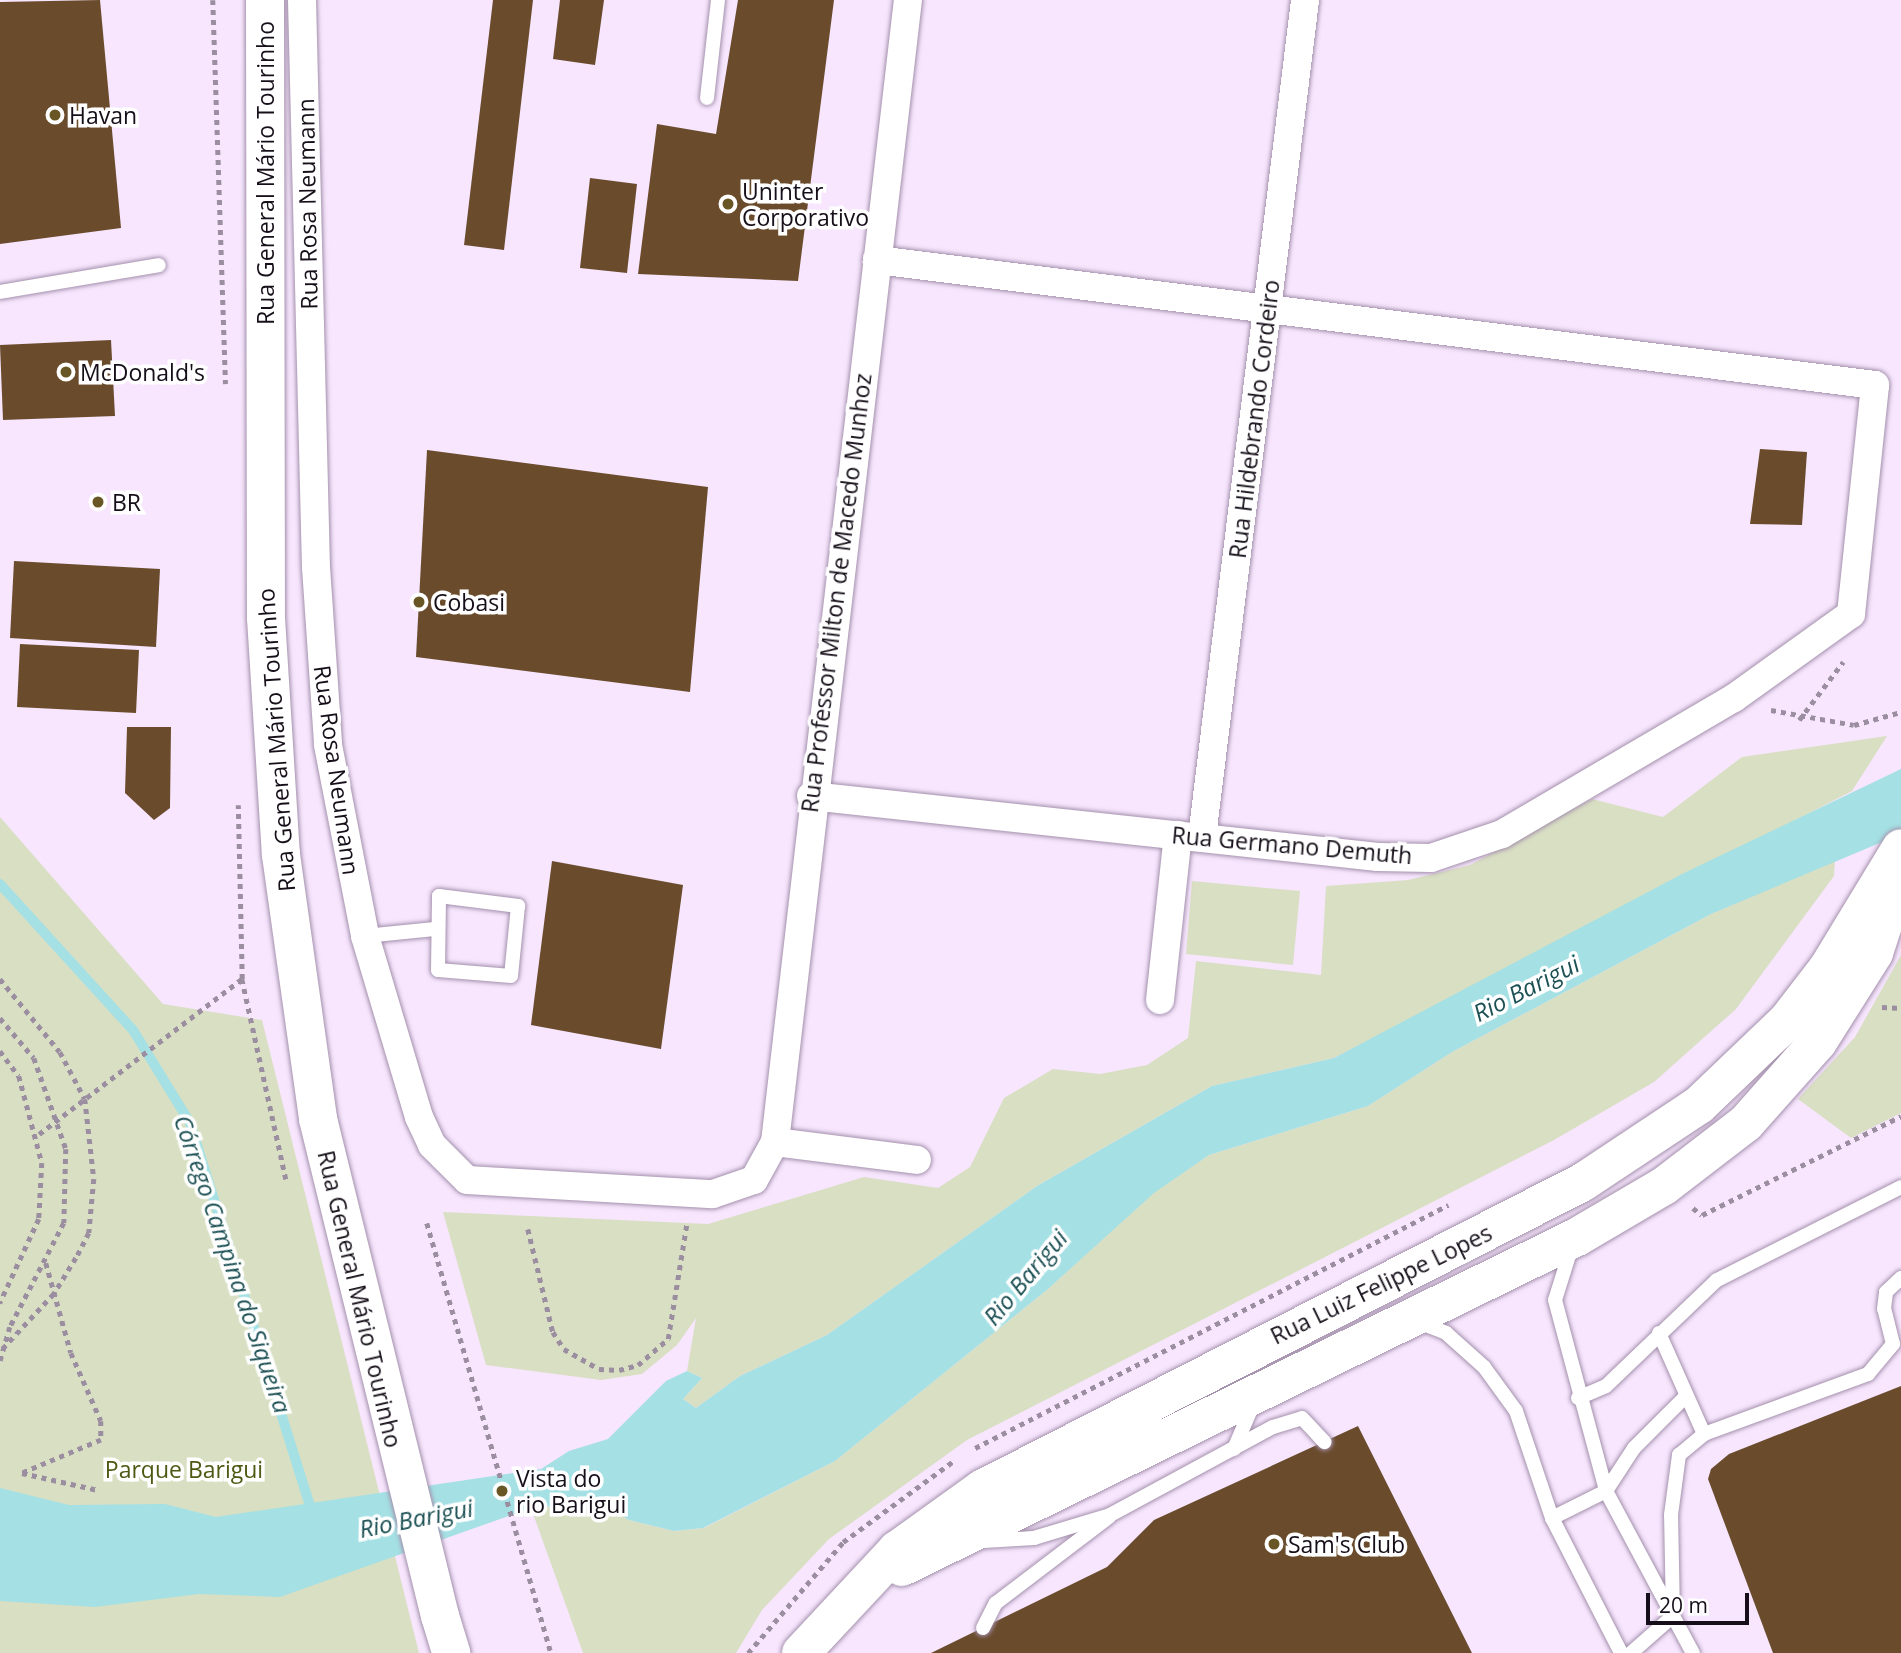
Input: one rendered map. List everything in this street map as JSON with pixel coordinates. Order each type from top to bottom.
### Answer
[{"type":"main road","name":"Rua General Mário Tourinho","points":[[265,0],[265,577],[281,855],[318,1119],[400,1468],[451,1653]]},
{"type":"main road","name":"Rua Luiz Felippe Lopes","points":[[801,1653],[850,1593],[935,1520],[1029,1461],[1572,1188],[1699,1105],[1787,1021],[1828,968],[1901,848]]},
{"type":"main road","points":[[850,1593],[1577,1237],[1664,1186],[1746,1123],[1818,1042],[1874,953],[1901,860]]},
{"type":"street","name":"Rua Rosa Neumann","points":[[302,0],[320,654],[331,759],[365,936],[419,1117],[432,1145],[467,1180],[713,1195],[754,1180]]},
{"type":"street","name":"Rua Professor Milton de Macedo Munhoz","points":[[754,1180],[775,1142],[811,796],[908,0]]},
{"type":"street","name":"Rua Hildebrando Cordeiro","points":[[1160,1000],[1190,836],[1267,309],[1305,0]]},
{"type":"street","points":[[877,260],[1267,309]]},
{"type":"street","name":"Rua Germano Demuth","points":[[811,796],[1378,858],[1470,849],[1734,698],[1851,614],[1875,385],[1267,309]]},
{"type":"street","points":[[775,1142],[917,1160]]},
{"type":"lane","points":[[708,98],[718,0]]},
{"type":"lane","points":[[0,292],[159,265]]},
{"type":"lane","points":[[439,896],[518,906],[511,976],[438,970],[435,929],[439,896]]},
{"type":"lane","points":[[365,936],[435,929]]},
{"type":"lane","points":[[1578,1398],[1606,1386],[1717,1280],[1901,1187]]},
{"type":"lane","points":[[1577,1237],[1555,1300],[1578,1398],[1606,1491],[1693,1653]]},
{"type":"lane","points":[[1631,1653],[1673,1616],[1673,1473],[1679,1455],[1704,1434],[1868,1374],[1892,1344],[1884,1308],[1886,1292],[1901,1278]]},
{"type":"lane","points":[[1410,1319],[1446,1334],[1484,1367],[1516,1410],[1552,1518],[1621,1653]]},
{"type":"lane","points":[[1659,1333],[1685,1397],[1704,1434]]},
{"type":"lane","points":[[1234,1449],[1256,1395]]},
{"type":"lane","points":[[1552,1518],[1606,1491],[1634,1448],[1685,1397]]},
{"type":"lane","points":[[984,1628],[996,1603],[1110,1515],[1234,1449],[1302,1418],[1324,1442]]},
{"type":"lane","points":[[954,1540],[1034,1538],[1110,1515]]},
{"type":"path","points":[[213,0],[226,400]]},
{"type":"path","points":[[1734,698],[1799,720],[1854,725],[1901,712]]},
{"type":"path","points":[[238,797],[242,979],[286,1179]]},
{"type":"path","points":[[0,979],[61,1052],[86,1099],[93,1121],[89,1233],[54,1294],[1,1351]]},
{"type":"path","points":[[39,1134],[108,1082],[147,1048],[242,979]]},
{"type":"path","points":[[0,1018],[34,1058],[59,1119],[66,1149],[64,1223],[1,1351],[0,1362]]},
{"type":"path","points":[[0,1051],[19,1076],[39,1134],[39,1219],[0,1303]]},
{"type":"path","points":[[1664,1186],[1702,1215],[1901,1116]]},
{"type":"path","points":[[528,1228],[548,1312],[564,1349],[599,1369],[618,1370],[655,1354],[676,1318],[687,1222]]},
{"type":"path","points":[[427,1223],[488,1450],[551,1653]]},
{"type":"path","points":[[46,1262],[54,1294],[101,1421],[101,1440],[22,1473],[98,1490]]},
{"type":"green space","points":[[1887,736],[1852,791],[1334,1058],[1212,1086],[1037,1186],[827,1335],[740,1376],[696,1408],[683,1399],[702,1378],[687,1371],[696,1318],[677,1345],[642,1374],[601,1380],[486,1365],[443,1212],[708,1224],[864,1177],[938,1188],[970,1167],[1004,1098],[1053,1069],[1100,1074],[1147,1065],[1188,1038],[1196,961],[1321,975],[1326,886],[1408,880],[1470,865],[1592,799],[1663,817],[1742,757]]},
{"type":"green space","name":"Parque Barigui","points":[[0,817],[163,1004],[262,1020],[419,1653],[0,1653]]},
{"type":"green space","points":[[1835,859],[1834,876],[1736,1009],[1654,1082],[1554,1140],[967,1440],[829,1539],[762,1610],[736,1653],[583,1653],[531,1508],[601,1502],[629,1520],[674,1531],[704,1528],[835,1461],[1048,1289],[1154,1192],[1209,1155],[1368,1106],[1452,1052],[1711,914]]},
{"type":"green space","points":[[1192,881],[1300,891],[1293,965],[1186,954]]},
{"type":"green space","points":[[1901,955],[1901,1113],[1851,1138],[1798,1099],[1855,1037]]},
{"type":"water","name":"Rio Barigui","points":[[1901,769],[1901,834],[1711,914],[1452,1052],[1368,1106],[1209,1155],[1154,1193],[1048,1289],[835,1461],[703,1528],[674,1531],[629,1520],[600,1502],[531,1508],[280,1597],[199,1594],[95,1607],[0,1601],[0,1488],[69,1505],[165,1504],[216,1517],[541,1469],[569,1451],[608,1439],[666,1381],[687,1371],[702,1378],[683,1399],[696,1408],[740,1376],[827,1335],[1037,1186],[1212,1086],[1334,1058],[1684,873]]},
{"type":"building","name":"Havan","points":[[100,0],[121,228],[0,244],[0,2]]},
{"type":"building","points":[[493,0],[533,0],[504,250],[464,245]]},
{"type":"building","points":[[560,0],[604,0],[595,65],[553,59]]},
{"type":"building","name":"Uninter Corporativo","points":[[738,0],[834,0],[798,281],[638,274],[657,124],[716,134]]},
{"type":"building","points":[[590,178],[637,184],[627,273],[580,268]]},
{"type":"building","points":[[111,340],[115,416],[3,420],[0,345]]},
{"type":"building","points":[[1760,449],[1807,452],[1802,525],[1750,524]]},
{"type":"building","points":[[427,450],[708,487],[690,692],[416,657]]},
{"type":"building","points":[[14,561],[160,569],[156,647],[10,638]]},
{"type":"building","points":[[20,644],[139,650],[136,713],[17,707]]},
{"type":"building","points":[[127,727],[171,727],[170,808],[154,820],[125,793]]},
{"type":"building","points":[[552,861],[683,885],[661,1049],[531,1025]]},
{"type":"building","points":[[1901,1386],[1901,1653],[1773,1653],[1708,1479],[1711,1469],[1729,1454]]},
{"type":"building","name":"Sam's Club","points":[[1358,1426],[1472,1653],[931,1653],[1107,1567],[1154,1520]]},
{"type":"waterway","name":"Córrego Campina do Siqueira","points":[[0,884],[133,1030],[190,1123],[314,1519]]},
{"type":"place","name":"Havan","points":[[55,115]]},
{"type":"place","name":"Uninter Corporativo","points":[[728,204]]},
{"type":"place","name":"McDonald's","points":[[66,372]]},
{"type":"place","name":"BR","points":[[98,502]]},
{"type":"place","name":"Cobasi","points":[[419,602]]},
{"type":"place","name":"Vista do rio Barigui","points":[[502,1491]]},
{"type":"place","name":"Sam's Club","points":[[1274,1544]]}]
